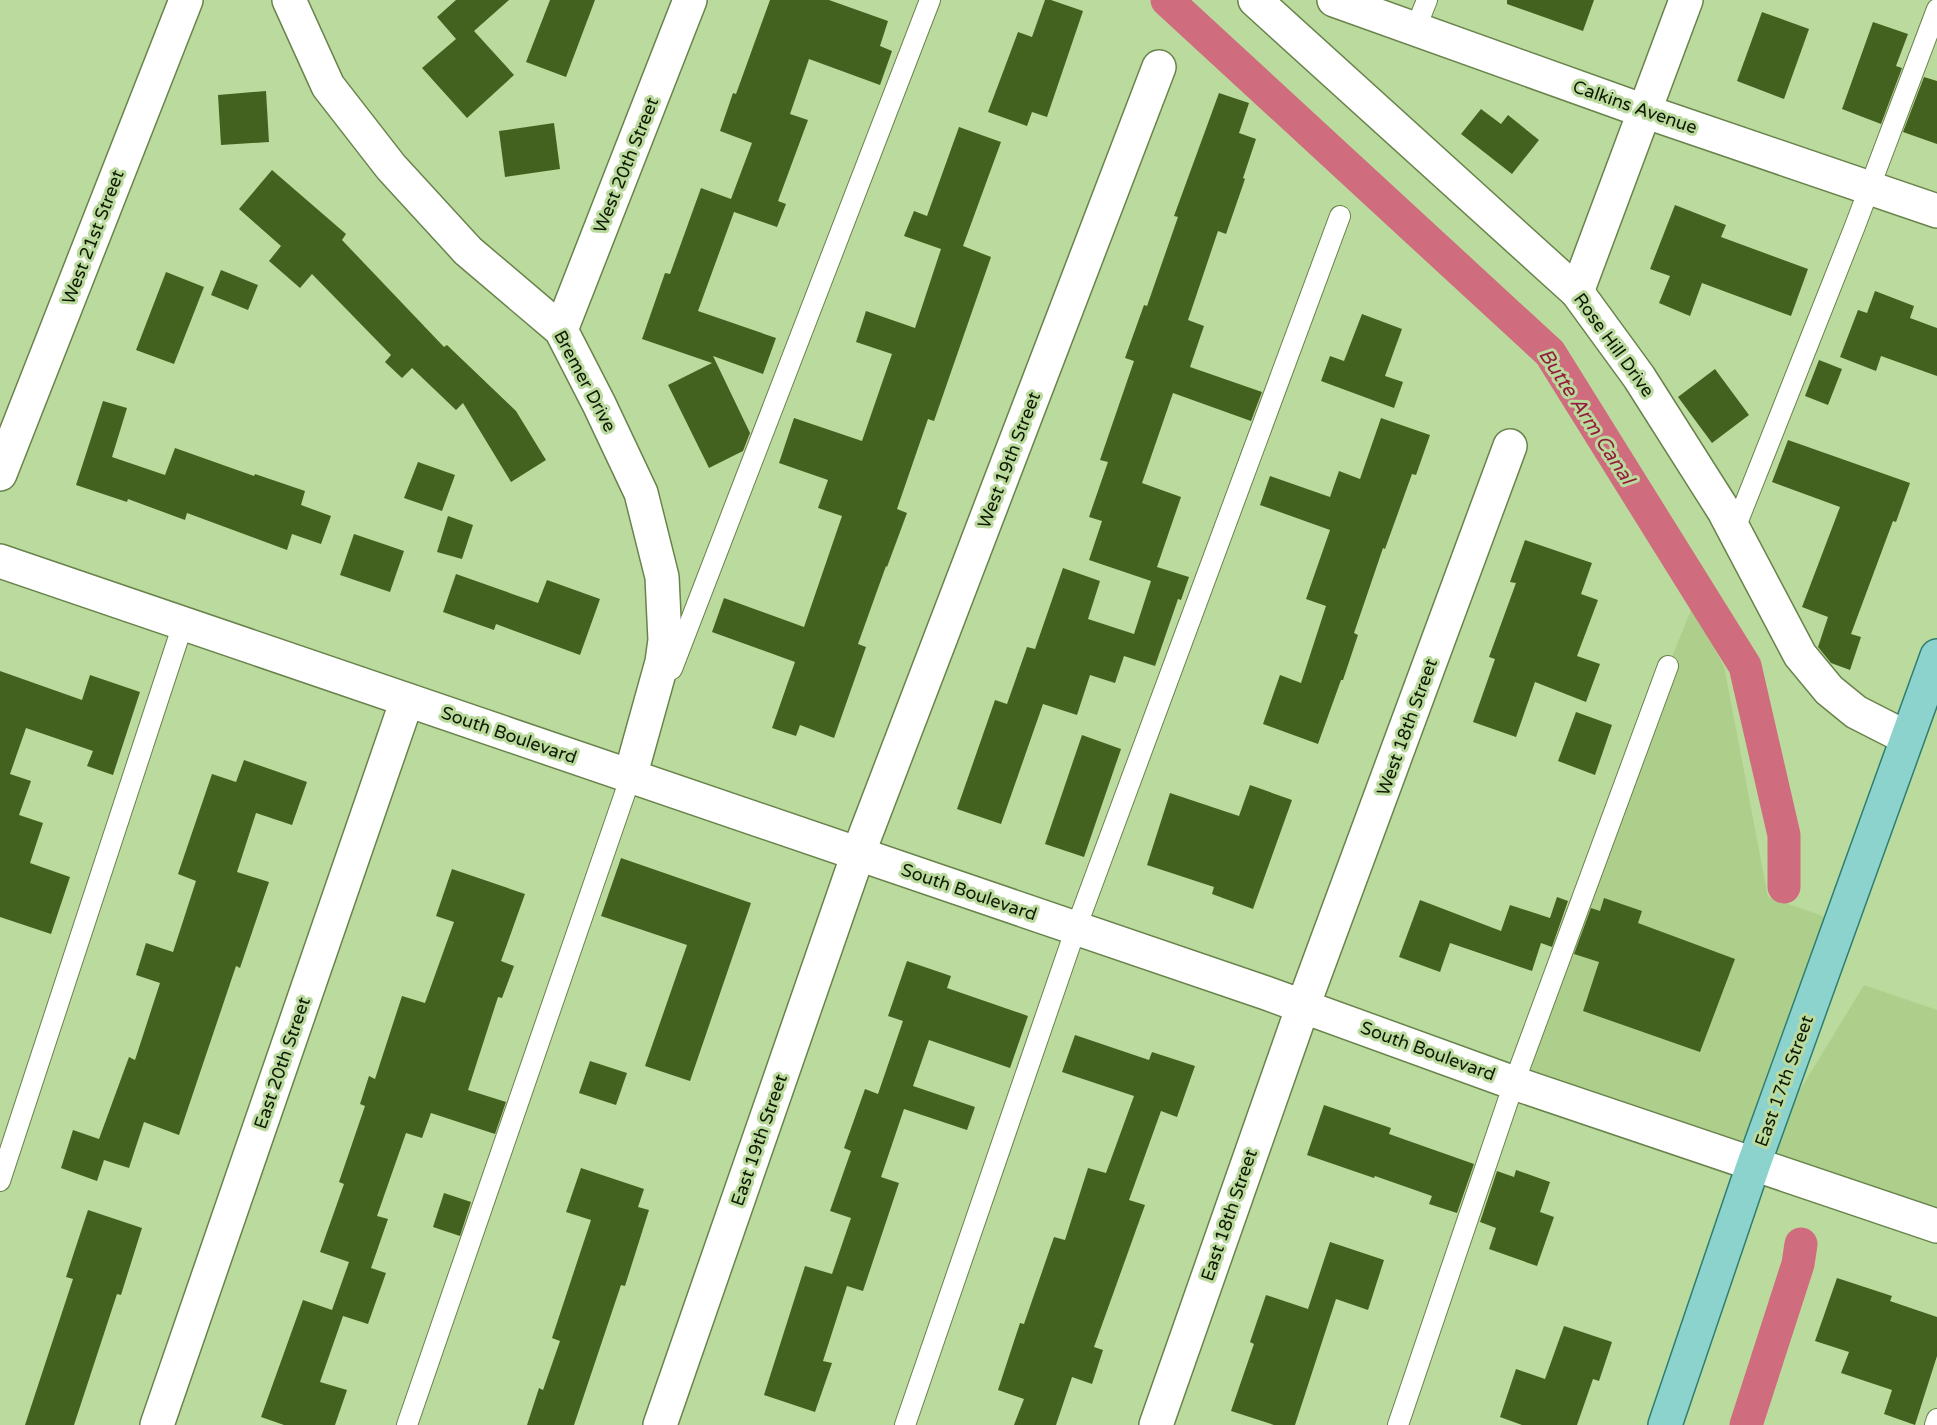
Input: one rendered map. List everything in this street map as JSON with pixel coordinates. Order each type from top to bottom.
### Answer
[{"type":"main road","name":"East 17th Street","points":[[1665,1425],[1753,1166],[1937,656]]},
{"type":"street","name":"West 21st Street","points":[[0,474],[186,0]]},
{"type":"street","name":"Bremer Drive","points":[[290,0],[328,86],[391,168],[468,251],[561,330],[599,404],[640,493],[662,577],[665,640],[662,662],[630,777]]},
{"type":"street","name":"West 20th Street","points":[[561,330],[690,0]]},
{"type":"street","name":"Rose Hill Drive","points":[[1255,0],[1577,292],[1639,377],[1718,502],[1800,655],[1829,690],[1856,712],[1907,738]]},
{"type":"street","name":"Calkins Avenue","points":[[1334,0],[1644,111],[1937,211]]},
{"type":"street","points":[[1577,292],[1686,0]]},
{"type":"street","name":"West 19th Street","points":[[858,854],[1159,67]]},
{"type":"street","name":"West 18th Street","points":[[1303,1006],[1510,446]]},
{"type":"street","name":"South Boulevard","points":[[0,561],[1303,1006],[1514,1083],[1753,1166],[1937,1226]]},
{"type":"street","name":"East 20th Street","points":[[157,1425],[407,700]]},
{"type":"street","name":"East 19th Street","points":[[660,1425],[858,854]]},
{"type":"street","name":"East 18th Street","points":[[1156,1425],[1303,1006]]},
{"type":"lane","points":[[407,1425],[630,777],[930,0]]},
{"type":"lane","points":[[1415,30],[1427,0]]},
{"type":"lane","points":[[1734,531],[1870,188],[1937,9]]},
{"type":"lane","points":[[905,1425],[1076,928],[1340,216]]},
{"type":"lane","points":[[0,1181],[183,624]]},
{"type":"lane","points":[[1398,1425],[1514,1083],[1668,666]]},
{"type":"lane","points":[[1935,1425],[1937,1419]]},
{"type":"shaded area","points":[[1692,608],[1724,666],[1768,897],[1840,922],[1756,1162],[1864,985],[1937,1010],[1937,1226],[1514,1083],[1668,666]]},
{"type":"building","points":[[456,0],[509,0],[474,31],[514,75],[467,118],[422,68],[456,39],[437,17]]},
{"type":"building","points":[[550,0],[595,0],[566,77],[526,62]]},
{"type":"building","points":[[770,0],[829,0],[888,21],[880,46],[892,51],[880,85],[809,59],[790,114],[808,120],[778,201],[786,204],[777,227],[734,212],[698,311],[776,338],[763,374],[713,356],[750,433],[743,451],[709,468],[668,385],[712,363],[642,339],[665,273],[670,274],[701,188],[731,199],[752,143],[720,131]]},
{"type":"building","points":[[1045,0],[1083,11],[1047,117],[1032,112],[1027,126],[988,112],[1018,32],[1032,37]]},
{"type":"building","points":[[1507,0],[1594,0],[1583,31],[1507,4]]},
{"type":"building","points":[[1762,12],[1809,29],[1784,99],[1737,81]]},
{"type":"building","points":[[1873,22],[1908,34],[1896,66],[1902,68],[1881,124],[1842,109]]},
{"type":"building","points":[[1924,77],[1937,81],[1937,144],[1903,132]]},
{"type":"building","points":[[266,91],[269,142],[221,145],[218,95]]},
{"type":"building","points":[[1219,93],[1249,103],[1239,133],[1256,139],[1226,234],[1218,231],[1188,320],[1204,326],[1190,367],[1262,392],[1251,421],[1173,393],[1142,483],[1181,497],[1157,567],[1189,577],[1181,600],[1178,599],[1155,666],[1124,656],[1115,683],[1090,675],[1077,715],[1043,704],[1001,824],[957,809],[995,700],[1007,704],[1027,647],[1035,649],[1063,568],[1100,581],[1088,619],[1134,634],[1151,581],[1089,560],[1102,521],[1089,517],[1108,462],[1100,460],[1134,361],[1125,358],[1144,305],[1147,306],[1178,217],[1174,216]]},
{"type":"building","points":[[1481,109],[1501,124],[1508,115],[1539,140],[1512,174],[1461,134]]},
{"type":"building","points":[[554,123],[560,169],[505,177],[499,131]]},
{"type":"building","points":[[959,127],[1001,142],[963,246],[991,257],[934,421],[928,419],[897,509],[907,513],[858,644],[866,647],[834,738],[800,725],[796,736],[772,728],[795,662],[712,632],[724,598],[804,627],[842,516],[818,508],[828,480],[779,463],[794,418],[862,441],[892,354],[856,342],[866,311],[915,328],[941,249],[904,236],[914,211],[927,216]]},
{"type":"building","points":[[272,170],[346,234],[342,240],[444,347],[447,345],[516,411],[546,460],[511,482],[463,403],[456,410],[412,368],[402,378],[385,362],[391,355],[312,274],[300,288],[269,261],[281,246],[239,209]]},
{"type":"building","points":[[1675,205],[1726,225],[1721,237],[1808,269],[1791,316],[1702,283],[1690,316],[1659,303],[1670,276],[1650,269]]},
{"type":"building","points":[[221,270],[258,285],[248,310],[211,295]]},
{"type":"building","points":[[166,272],[204,287],[174,364],[136,350]]},
{"type":"building","points":[[1875,291],[1914,306],[1910,318],[1937,328],[1937,376],[1881,356],[1876,371],[1840,357],[1858,310],[1867,313]]},
{"type":"building","points":[[1362,314],[1402,329],[1385,376],[1403,382],[1394,408],[1321,381],[1330,356],[1344,361]]},
{"type":"building","points":[[1819,360],[1842,369],[1828,405],[1805,396]]},
{"type":"building","points":[[1715,369],[1749,415],[1712,443],[1678,397]]},
{"type":"building","points":[[103,401],[127,408],[112,457],[165,475],[175,448],[305,491],[301,505],[331,516],[321,544],[292,534],[287,550],[187,513],[185,520],[128,499],[127,502],[76,485]]},
{"type":"building","points":[[1381,418],[1430,435],[1416,475],[1412,474],[1385,549],[1383,548],[1354,633],[1358,635],[1318,744],[1263,724],[1280,675],[1301,683],[1326,606],[1306,599],[1330,530],[1260,505],[1270,476],[1330,497],[1339,471],[1360,479]]},
{"type":"building","points":[[1788,440],[1910,483],[1896,522],[1893,521],[1851,634],[1861,637],[1850,670],[1831,663],[1818,647],[1828,617],[1802,607],[1840,507],[1772,482]]},
{"type":"building","points":[[418,462],[455,475],[442,511],[404,498]]},
{"type":"building","points":[[448,516],[473,525],[462,559],[437,552]]},
{"type":"building","points":[[354,534],[404,551],[390,592],[340,575]]},
{"type":"building","points":[[1525,540],[1592,563],[1581,594],[1598,600],[1577,656],[1600,664],[1586,702],[1535,682],[1516,737],[1473,722],[1495,659],[1489,657],[1516,583],[1510,582]]},
{"type":"building","points":[[456,574],[538,603],[547,580],[600,599],[580,655],[496,624],[494,630],[443,612]]},
{"type":"building","points":[[0,671],[82,700],[90,675],[140,692],[113,775],[87,766],[93,751],[26,728],[10,774],[31,781],[19,815],[43,823],[30,863],[70,877],[51,934],[0,917]]},
{"type":"building","points":[[1576,712],[1612,725],[1595,775],[1558,761]]},
{"type":"building","points":[[1082,735],[1121,749],[1084,857],[1045,844]]},
{"type":"building","points":[[244,760],[307,782],[292,825],[256,813],[237,872],[269,882],[240,968],[236,966],[179,1135],[144,1122],[129,1168],[104,1160],[97,1181],[61,1168],[73,1130],[99,1139],[129,1057],[135,1060],[160,983],[136,975],[146,943],[173,952],[196,881],[178,874],[212,774],[236,782]]},
{"type":"building","points":[[1250,785],[1292,800],[1253,909],[1212,894],[1214,887],[1147,865],[1170,793],[1239,816]]},
{"type":"building","points":[[621,858],[751,903],[690,1081],[645,1066],[687,945],[601,916]]},
{"type":"building","points":[[452,869],[525,894],[501,961],[514,966],[502,998],[498,997],[468,1090],[506,1102],[495,1134],[431,1113],[422,1138],[406,1133],[377,1216],[388,1219],[371,1268],[386,1273],[368,1324],[343,1316],[320,1382],[347,1390],[335,1425],[284,1425],[261,1417],[303,1300],[332,1310],[349,1262],[320,1252],[344,1184],[339,1182],[365,1106],[360,1104],[369,1076],[375,1079],[402,996],[425,1003],[454,922],[436,916]]},
{"type":"building","points":[[1557,897],[1568,901],[1552,947],[1541,943],[1532,971],[1450,943],[1440,972],[1399,957],[1420,900],[1501,931],[1510,905],[1550,918]]},
{"type":"building","points":[[1604,898],[1642,911],[1638,923],[1735,959],[1700,1052],[1583,1011],[1599,962],[1574,954],[1591,908],[1600,911]]},
{"type":"building","points":[[907,961],[951,976],[947,988],[1028,1016],[1010,1068],[929,1040],[913,1086],[975,1107],[967,1130],[904,1109],[881,1177],[899,1183],[863,1291],[847,1286],[823,1361],[832,1363],[815,1412],[764,1395],[805,1266],[832,1274],[851,1218],[830,1211],[851,1151],[844,1148],[865,1089],[878,1094],[903,1021],[888,1016]]},
{"type":"building","points":[[1075,1035],[1149,1060],[1152,1052],[1195,1066],[1177,1117],[1161,1111],[1129,1200],[1145,1205],[1094,1347],[1103,1350],[1092,1384],[1072,1377],[1056,1425],[1014,1425],[1024,1399],[998,1390],[1020,1323],[1024,1324],[1054,1237],[1065,1240],[1088,1168],[1106,1173],[1134,1096],[1062,1072]]},
{"type":"building","points":[[590,1061],[627,1073],[616,1105],[579,1093]]},
{"type":"building","points":[[1324,1105],[1391,1128],[1389,1134],[1474,1164],[1457,1213],[1429,1204],[1432,1196],[1307,1155]]},
{"type":"building","points":[[581,1168],[644,1189],[638,1207],[649,1210],[625,1286],[621,1285],[574,1425],[527,1425],[539,1388],[543,1390],[560,1341],[552,1338],[591,1220],[566,1212]]},
{"type":"building","points":[[1516,1170],[1550,1182],[1540,1212],[1554,1217],[1537,1266],[1489,1249],[1496,1228],[1480,1222],[1497,1171],[1514,1177]]},
{"type":"building","points":[[444,1193],[471,1202],[460,1236],[433,1227]]},
{"type":"building","points":[[88,1210],[142,1228],[121,1295],[117,1294],[74,1425],[25,1425],[73,1279],[66,1277]]},
{"type":"building","points":[[1330,1242],[1384,1260],[1368,1310],[1336,1299],[1295,1425],[1274,1425],[1231,1411],[1254,1344],[1250,1342],[1266,1295],[1308,1309]]},
{"type":"building","points":[[1837,1278],[1892,1296],[1890,1301],[1937,1317],[1937,1356],[1915,1425],[1884,1414],[1892,1390],[1841,1373],[1849,1352],[1815,1341]]},
{"type":"building","points":[[1564,1326],[1612,1342],[1599,1381],[1593,1379],[1577,1425],[1522,1425],[1500,1417],[1516,1369],[1545,1379]]},
{"type":"waterway","name":"Butte Arm Canal","points":[[1167,0],[1550,353],[1745,666],[1784,835],[1784,887]]},
{"type":"waterway","points":[[1746,1425],[1798,1264],[1801,1244]]}]
